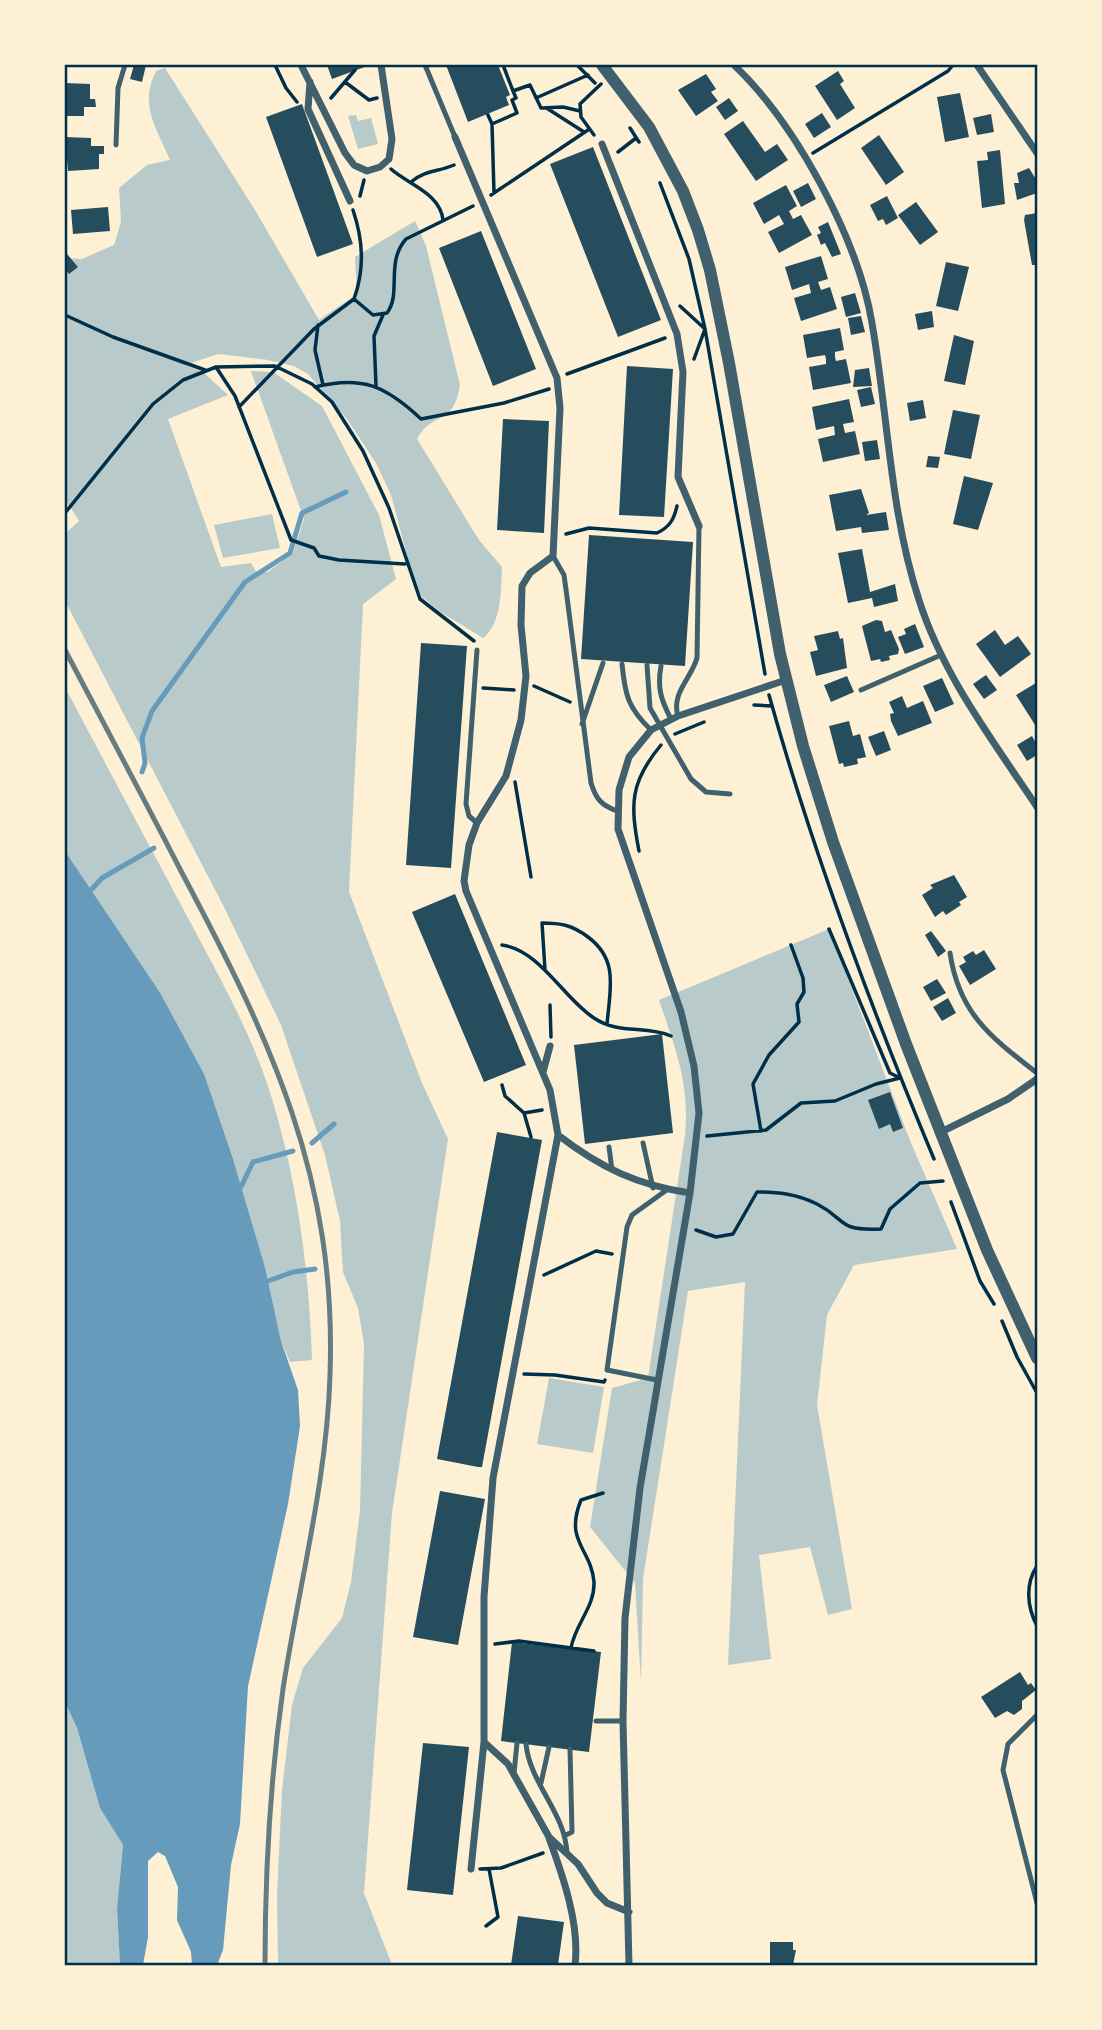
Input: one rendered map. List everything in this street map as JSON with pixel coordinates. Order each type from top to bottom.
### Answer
[{"type":"street","points":[[301,65],[354,165],[367,171],[389,159],[391,139],[382,65]]},
{"type":"street","points":[[602,65],[649,127],[669,162],[683,191],[710,270],[786,681],[833,842],[940,1133],[987,1250],[1037,1358]]},
{"type":"street","points":[[734,65],[760,89],[805,156],[843,228],[872,320],[902,532],[919,601],[941,655],[1037,807]]},
{"type":"street","points":[[977,65],[1037,153]]},
{"type":"street","points":[[310,81],[308,108],[350,201]]},
{"type":"street","points":[[455,137],[557,378],[560,408],[553,556],[530,573],[522,586],[522,690],[506,776],[477,823],[469,845],[464,881],[543,1073],[555,1108],[558,1135],[493,1478],[484,1597],[484,1742],[471,1869]]},
{"type":"street","points":[[602,144],[677,334],[683,372],[678,477],[681,490],[699,526]]},
{"type":"street","points":[[629,1965],[622,1721],[625,1618],[640,1488],[690,1193],[698,1135],[699,1093],[681,1012],[624,848],[617,811],[619,790],[629,757],[652,730],[674,718],[786,681]]},
{"type":"street","points":[[543,1073],[550,1046]]},
{"type":"street","points":[[940,1133],[1008,1099],[1037,1079]]},
{"type":"street","points":[[558,1135],[583,1154],[612,1170],[653,1188],[690,1193]]},
{"type":"street","points":[[484,1742],[514,1773],[549,1837],[574,1919],[577,1940],[575,1965]]},
{"type":"street","points":[[549,1837],[567,1853],[607,1903],[629,1912]]},
{"type":"lane","points":[[116,145],[118,89],[125,65]]},
{"type":"lane","points":[[425,65],[455,137]]},
{"type":"lane","points":[[674,718],[677,696],[693,672],[698,658],[699,526]]},
{"type":"lane","points":[[553,556],[564,575],[582,724],[596,798],[604,806],[617,811]]},
{"type":"lane","points":[[477,650],[466,789],[469,816],[477,823]]},
{"type":"lane","points":[[861,691],[941,655]]},
{"type":"lane","points":[[582,724],[603,663]]},
{"type":"lane","points":[[622,664],[627,699],[634,713],[652,730]]},
{"type":"lane","points":[[646,665],[646,697],[691,779],[706,792],[730,794]]},
{"type":"lane","points":[[661,666],[658,684],[660,699],[674,718]]},
{"type":"lane","points":[[950,953],[962,998],[976,1021],[1037,1073]]},
{"type":"lane","points":[[643,1143],[653,1188]]},
{"type":"lane","points":[[609,1147],[612,1170]]},
{"type":"lane","points":[[657,1380],[607,1370],[627,1227],[632,1215],[668,1189]]},
{"type":"lane","points":[[1037,1715],[1008,1744],[1003,1770],[1037,1903]]},
{"type":"lane","points":[[596,1721],[622,1721]]},
{"type":"lane","points":[[514,1773],[517,1743]]},
{"type":"lane","points":[[526,1744],[531,1764],[566,1835],[567,1853]]},
{"type":"lane","points":[[541,1783],[549,1747]]},
{"type":"lane","points":[[566,1835],[572,1832],[570,1749]]},
{"type":"path","points":[[275,65],[286,88],[299,105]]},
{"type":"path","points":[[492,124],[517,113],[512,100],[516,98],[503,65]]},
{"type":"path","points":[[805,156],[948,71],[953,65]]},
{"type":"path","points":[[323,107],[355,70]]},
{"type":"path","points":[[536,98],[589,75]]},
{"type":"path","points":[[345,82],[369,100]]},
{"type":"path","points":[[513,92],[530,85],[541,108],[580,111]]},
{"type":"path","points":[[376,386],[374,336],[383,315],[392,307],[393,262],[400,246],[406,239],[482,201],[588,130],[580,111],[583,98]]},
{"type":"path","points":[[547,108],[584,132]]},
{"type":"path","points":[[488,115],[492,124],[494,193]]},
{"type":"path","points":[[609,159],[636,138]]},
{"type":"path","points":[[411,182],[428,170],[443,170],[464,159]]},
{"type":"path","points":[[384,163],[411,182],[442,210],[443,221]]},
{"type":"path","points":[[239,407],[271,376],[275,366],[318,325],[354,299],[362,276],[361,233],[350,201]]},
{"type":"path","points":[[354,299],[373,315],[383,315]]},
{"type":"path","points":[[65,315],[113,337],[205,370]]},
{"type":"path","points":[[318,325],[316,350],[323,385]]},
{"type":"path","points":[[557,378],[677,334]]},
{"type":"path","points":[[65,513],[153,404],[183,380],[216,367],[275,366],[315,387],[332,402],[363,451],[389,508],[420,599],[470,637],[477,650]]},
{"type":"path","points":[[216,367],[239,407],[291,540],[314,548],[319,555],[339,560],[406,564]]},
{"type":"path","points":[[315,387],[348,380],[376,386],[405,404],[421,419],[504,403],[558,387]]},
{"type":"path","points":[[554,545],[566,534],[578,529],[657,533],[666,528],[675,517],[681,490]]},
{"type":"path","points":[[482,688],[522,690],[532,686],[540,687],[570,702]]},
{"type":"path","points":[[506,776],[512,777],[518,786],[531,877]]},
{"type":"path","points":[[545,970],[542,923],[564,923],[603,948],[610,965],[607,1024]]},
{"type":"path","points":[[698,1135],[739,1135],[761,1130],[781,1121],[790,1110],[801,1103],[835,1101],[876,1084],[900,1079],[891,1073],[829,929]]},
{"type":"path","points":[[761,1130],[753,1084],[769,1055],[799,1022],[797,1004],[804,992],[803,978],[791,945]]},
{"type":"path","points":[[490,948],[513,947],[545,970],[593,1018],[626,1032],[655,1029],[671,1035]]},
{"type":"path","points":[[550,1005],[550,1046]]},
{"type":"path","points":[[502,1085],[505,1096],[524,1113],[531,1137]]},
{"type":"path","points":[[524,1113],[555,1108]]},
{"type":"path","points":[[684,1226],[716,1237],[733,1234],[757,1192],[785,1192],[818,1204],[844,1226],[881,1229],[890,1209],[920,1183],[943,1181]]},
{"type":"path","points":[[530,1281],[596,1251],[623,1255]]},
{"type":"path","points":[[528,1375],[555,1375],[604,1382],[607,1370]]},
{"type":"path","points":[[571,1648],[575,1629],[587,1611],[593,1595],[594,1580],[579,1546],[573,1519],[581,1500],[603,1493]]},
{"type":"path","points":[[1037,1566],[1032,1574],[1028,1598],[1037,1626]]},
{"type":"path","points":[[485,1646],[519,1641],[594,1651]]},
{"type":"path","points":[[471,1869],[525,1862],[553,1849]]},
{"type":"path","points":[[486,1926],[498,1917],[489,1868]]},
{"type":"shaded area","points":[[165,68],[255,210],[319,320],[357,294],[355,257],[415,221],[426,246],[460,385],[453,407],[423,430],[417,439],[479,540],[502,567],[497,615],[494,624],[483,638],[439,611],[422,597],[412,574],[391,495],[376,463],[347,419],[308,374],[294,366],[268,360],[218,354],[185,365],[203,372],[228,395],[168,419],[221,567],[251,563],[256,572],[268,572],[293,553],[304,519],[251,371],[273,372],[322,406],[379,515],[396,579],[363,604],[349,892],[422,1083],[448,1139],[392,1513],[364,1893],[392,1965],[278,1965],[277,1895],[282,1790],[292,1705],[303,1668],[342,1618],[351,1582],[360,1511],[364,1344],[358,1308],[343,1272],[340,1221],[325,1155],[281,1025],[224,907],[65,601],[65,534],[79,521],[65,499],[65,261],[66,258],[82,259],[114,245],[121,222],[119,188],[147,165],[170,160],[149,105],[151,83],[156,71]]},
{"type":"shaded area","points":[[356,115],[358,121],[371,118],[378,144],[358,149],[348,116]]},
{"type":"shaded area","points":[[272,514],[280,548],[223,558],[214,525]]},
{"type":"shaded area","points":[[65,687],[223,983],[264,1075],[289,1163],[301,1228],[312,1360],[290,1362],[281,1341],[265,1267],[233,1159],[159,991],[65,851]]},
{"type":"shaded area","points":[[829,929],[911,1143],[957,1249],[854,1265],[827,1315],[817,1405],[852,1609],[828,1615],[810,1547],[759,1555],[771,1659],[728,1665],[745,1282],[688,1291],[643,1579],[641,1682],[635,1583],[590,1527],[612,1388],[648,1378],[685,1135],[683,1082],[676,1050],[659,1000]]},
{"type":"shaded area","points":[[549,1378],[604,1387],[593,1453],[537,1444]]},
{"type":"shaded area","points":[[65,1702],[77,1728],[100,1808],[123,1845],[117,1909],[120,1965],[65,1965]]},
{"type":"water","points":[[65,851],[159,991],[204,1074],[233,1159],[265,1267],[281,1341],[298,1390],[300,1426],[288,1504],[248,1686],[240,1824],[231,1865],[223,1950],[217,1965],[192,1965],[191,1952],[177,1920],[178,1887],[165,1856],[158,1852],[148,1861],[148,1937],[143,1965],[120,1965],[117,1909],[123,1845],[100,1808],[77,1728],[65,1702]]},
{"type":"building","points":[[134,65],[146,65],[142,82],[130,79]]},
{"type":"building","points":[[327,65],[370,65],[332,79]]},
{"type":"building","points":[[446,65],[498,65],[510,95],[506,97],[509,105],[468,122]]},
{"type":"building","points":[[838,71],[844,81],[840,84],[855,108],[837,120],[815,86]]},
{"type":"building","points":[[706,74],[716,89],[711,92],[718,101],[696,116],[678,90]]},
{"type":"building","points":[[65,83],[90,84],[90,99],[95,99],[96,107],[84,107],[84,116],[65,116]]},
{"type":"building","points":[[960,93],[969,137],[945,142],[937,97]]},
{"type":"building","points":[[729,98],[738,111],[725,120],[716,107]]},
{"type":"building","points":[[302,104],[353,244],[317,257],[266,117]]},
{"type":"building","points":[[822,113],[831,127],[814,138],[805,124]]},
{"type":"building","points":[[991,114],[994,132],[977,135],[973,118]]},
{"type":"building","points":[[743,121],[765,152],[777,144],[788,160],[756,181],[724,134]]},
{"type":"building","points":[[879,135],[904,172],[886,185],[861,148]]},
{"type":"building","points":[[65,137],[91,138],[91,146],[104,146],[104,154],[99,154],[99,169],[68,171]]},
{"type":"building","points":[[593,147],[661,320],[618,337],[550,164]]},
{"type":"building","points":[[1000,150],[1005,204],[982,208],[977,161],[988,160],[987,152]]},
{"type":"building","points":[[1029,168],[1037,181],[1037,193],[1017,200],[1014,183],[1019,183],[1017,173]]},
{"type":"building","points":[[808,183],[816,199],[801,207],[793,191]]},
{"type":"building","points":[[786,185],[797,206],[789,211],[793,219],[801,215],[812,235],[779,253],[768,232],[784,224],[779,215],[764,224],[753,203]]},
{"type":"building","points":[[887,196],[898,218],[886,225],[883,219],[878,221],[870,205]]},
{"type":"building","points":[[916,202],[938,232],[920,245],[898,215]]},
{"type":"building","points":[[108,207],[110,231],[73,234],[71,210]]},
{"type":"building","points":[[1037,213],[1037,265],[1032,265],[1024,220],[1025,215]]},
{"type":"building","points":[[828,222],[841,254],[832,257],[825,243],[821,245],[817,235],[821,233],[818,227]]},
{"type":"building","points":[[481,231],[536,369],[493,386],[439,248]]},
{"type":"building","points":[[67,254],[78,267],[69,274],[65,269]]},
{"type":"building","points":[[821,256],[828,279],[818,282],[821,290],[830,287],[837,309],[801,321],[794,298],[811,293],[809,284],[792,290],[785,267]]},
{"type":"building","points":[[946,262],[969,267],[958,311],[936,306]]},
{"type":"building","points":[[855,293],[861,313],[846,317],[841,297]]},
{"type":"building","points":[[932,311],[934,327],[918,330],[915,314]]},
{"type":"building","points":[[861,316],[865,332],[851,335],[848,318]]},
{"type":"building","points":[[840,328],[844,350],[835,352],[835,357],[836,361],[846,359],[851,383],[813,390],[809,367],[826,364],[826,359],[825,355],[807,358],[803,335]]},
{"type":"building","points":[[954,335],[974,341],[965,385],[944,381]]},
{"type":"building","points":[[627,366],[673,369],[664,517],[619,515]]},
{"type":"building","points":[[869,368],[872,386],[853,387],[855,370]]},
{"type":"building","points":[[871,387],[875,404],[861,407],[857,390]]},
{"type":"building","points":[[849,399],[854,422],[843,424],[845,433],[855,431],[860,454],[823,462],[818,439],[835,435],[834,426],[816,430],[812,407]]},
{"type":"building","points":[[923,400],[926,418],[910,421],[907,403]]},
{"type":"building","points":[[953,410],[980,415],[971,459],[944,454]]},
{"type":"building","points":[[503,419],[549,421],[544,533],[497,530]]},
{"type":"building","points":[[877,440],[880,459],[865,461],[862,442]]},
{"type":"building","points":[[928,456],[940,457],[938,468],[926,467]]},
{"type":"building","points":[[964,476],[993,483],[978,530],[953,524]]},
{"type":"building","points":[[861,489],[869,513],[866,515],[886,512],[889,530],[862,533],[861,527],[836,531],[829,495]]},
{"type":"building","points":[[589,535],[693,542],[685,666],[581,659]]},
{"type":"building","points":[[862,549],[870,592],[895,584],[898,601],[874,607],[872,598],[848,603],[838,553]]},
{"type":"building","points":[[876,620],[882,621],[885,632],[891,630],[899,649],[898,654],[889,656],[890,660],[871,661],[862,626]]},
{"type":"building","points":[[915,624],[924,647],[905,654],[898,637],[906,634],[904,629]]},
{"type":"building","points":[[995,630],[1005,645],[1018,636],[1031,654],[1000,677],[976,644]]},
{"type":"building","points":[[838,631],[840,639],[843,638],[847,668],[816,676],[810,652],[818,650],[814,636]]},
{"type":"building","points":[[421,643],[467,646],[451,868],[406,865]]},
{"type":"building","points":[[986,675],[997,690],[984,699],[973,684]]},
{"type":"building","points":[[847,676],[854,692],[831,702],[824,685]]},
{"type":"building","points":[[942,678],[954,704],[935,712],[923,686]]},
{"type":"building","points":[[1037,684],[1037,728],[1016,695]]},
{"type":"building","points":[[902,696],[907,708],[923,701],[932,723],[898,736],[891,721],[890,714],[894,713],[889,702]]},
{"type":"building","points":[[849,721],[853,736],[860,734],[866,757],[857,759],[858,764],[844,767],[843,763],[839,764],[829,726]]},
{"type":"building","points":[[884,731],[891,750],[876,756],[868,737]]},
{"type":"building","points":[[1032,736],[1037,745],[1037,755],[1027,761],[1017,745]]},
{"type":"building","points":[[954,875],[967,897],[959,902],[961,905],[946,915],[943,911],[935,917],[922,895],[933,888],[930,885]]},
{"type":"building","points":[[455,894],[526,1065],[484,1082],[412,912]]},
{"type":"building","points":[[931,931],[946,951],[938,957],[925,935]]},
{"type":"building","points":[[984,950],[996,969],[970,985],[959,966],[966,962],[963,957],[973,951],[976,955]]},
{"type":"building","points":[[937,979],[946,993],[931,1001],[923,987]]},
{"type":"building","points":[[948,998],[956,1013],[942,1021],[933,1007]]},
{"type":"building","points":[[662,1034],[673,1133],[585,1144],[574,1045]]},
{"type":"building","points":[[890,1092],[903,1128],[893,1132],[890,1124],[879,1129],[868,1100]]},
{"type":"building","points":[[497,1132],[542,1140],[482,1467],[478,1467],[437,1459]]},
{"type":"building","points":[[440,1491],[485,1499],[458,1645],[413,1637]]},
{"type":"building","points":[[512,1642],[601,1652],[589,1752],[501,1741]]},
{"type":"building","points":[[1020,1672],[1028,1685],[1031,1683],[1036,1690],[1022,1701],[1022,1709],[1014,1715],[1007,1711],[995,1718],[981,1697]]},
{"type":"building","points":[[423,1743],[469,1747],[453,1895],[407,1890]]},
{"type":"building","points":[[518,1916],[564,1922],[558,1965],[511,1965]]},
{"type":"building","points":[[770,1942],[793,1942],[793,1950],[796,1950],[793,1965],[770,1965]]},
{"type":"waterway","points":[[142,772],[145,763],[142,738],[152,711],[245,582],[290,553],[302,513],[346,492]]},
{"type":"waterway","points":[[91,890],[102,878],[154,848]]},
{"type":"waterway","points":[[312,1143],[334,1124]]},
{"type":"waterway","points":[[241,1187],[253,1162],[293,1151]]},
{"type":"waterway","points":[[268,1281],[293,1272],[315,1269]]},
{"type":"railway","points":[[65,650],[214,933],[270,1053],[292,1112],[310,1173],[322,1237],[329,1303],[328,1414],[318,1493],[278,1724],[269,1827],[265,1965]]}]
